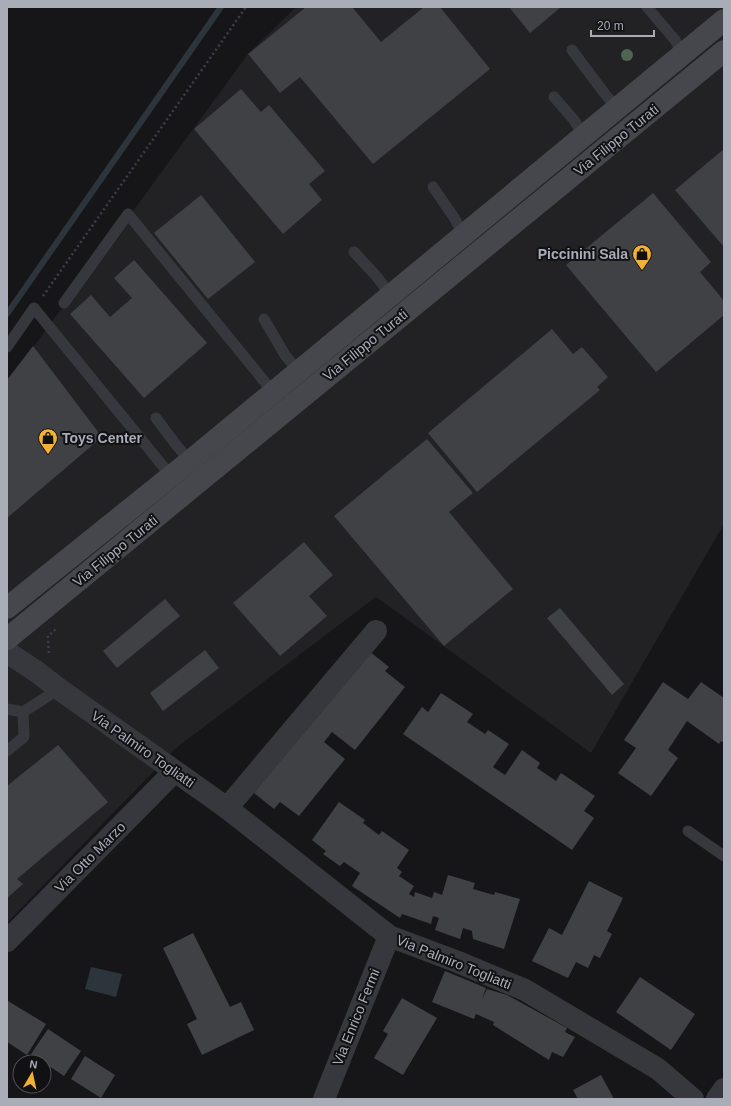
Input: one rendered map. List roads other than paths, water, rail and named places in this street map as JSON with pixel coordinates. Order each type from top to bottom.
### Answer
[{"type":"main road","name":"Via Filippo Turati","points":[[7,608],[190,461],[390,294],[724,20]]},
{"type":"main road","name":"Via Filippo Turati","points":[[7,639],[724,51]]},
{"type":"street","points":[[227,808],[376,631]]},
{"type":"street","name":"Via Palmiro Togliatti","points":[[7,652],[37,672],[174,772],[227,808],[389,936],[458,962],[525,990],[658,1069],[693,1099]]},
{"type":"street","name":"Via Otto Marzo","points":[[7,941],[174,772]]},
{"type":"street","name":"Via Enrico Fermi","points":[[324,1099],[389,936]]},
{"type":"street","points":[[717,1099],[724,1089]]},
{"type":"lane","points":[[647,7],[674,40],[683,55]]},
{"type":"lane","points":[[572,50],[617,108]]},
{"type":"lane","points":[[554,96],[574,120],[584,136]]},
{"type":"lane","points":[[433,187],[455,219],[463,234]]},
{"type":"lane","points":[[64,303],[128,214],[273,392]]},
{"type":"lane","points":[[354,252],[390,294]]},
{"type":"lane","points":[[7,347],[34,308],[171,476]]},
{"type":"lane","points":[[264,319],[285,355],[298,371]]},
{"type":"lane","points":[[156,418],[190,461]]},
{"type":"lane","points":[[7,709],[23,712],[59,689]]},
{"type":"lane","points":[[7,751],[24,737],[23,712]]},
{"type":"lane","points":[[688,831],[724,856]]},
{"type":"waterway","points":[[7,314],[221,7]]},
{"type":"place","name":"Piccinini Sala","points":[[642,271]]},
{"type":"place","name":"Toys Center","points":[[48,455]]}]
